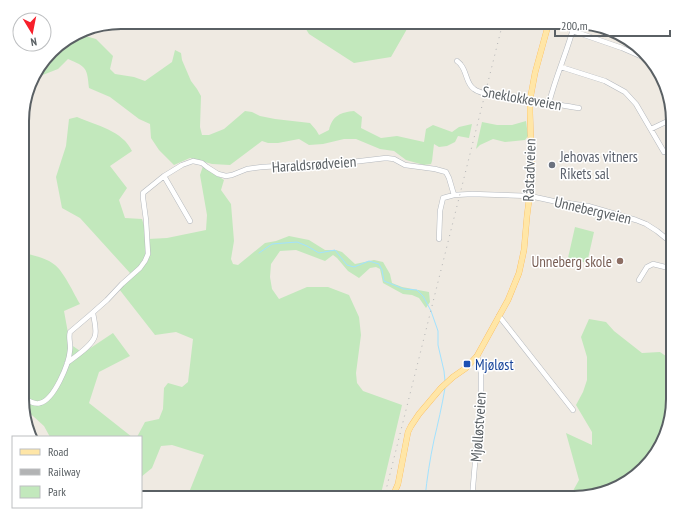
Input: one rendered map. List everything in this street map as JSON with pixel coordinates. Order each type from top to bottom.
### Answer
[{"type":"main road","name":"Råstadveien","points":[[394,491],[399,480],[407,438],[411,426],[441,388],[466,368],[477,356],[514,288],[522,263],[530,196],[532,172],[530,100],[535,73],[547,29]]},
{"type":"street","points":[[549,103],[574,29]]},
{"type":"street","points":[[573,32],[622,48],[638,55]]},
{"type":"street","name":"Sneklokkeveien","points":[[456,61],[462,65],[474,90],[485,94],[579,108]]},
{"type":"street","points":[[561,67],[605,81],[625,92],[636,104],[664,152]]},
{"type":"street","points":[[651,129],[666,122]]},
{"type":"street","name":"Haraldsrødveien","points":[[29,400],[35,403],[40,403],[45,401],[54,392],[59,384],[67,363],[71,347],[70,332],[93,313],[140,268],[145,261],[148,254],[143,193],[164,176],[182,165],[193,161],[202,163],[218,174],[226,176],[247,169],[262,167],[352,162],[386,158],[394,159],[405,165],[446,172],[454,195]]},
{"type":"street","points":[[164,176],[190,221]]},
{"type":"street","points":[[439,238],[440,211],[443,198],[454,195],[472,194],[530,196]]},
{"type":"street","name":"Unnebergveien","points":[[530,196],[588,206],[636,220],[653,228],[666,238]]},
{"type":"street","points":[[639,280],[647,267],[654,264],[666,267]]},
{"type":"street","points":[[67,363],[86,348],[95,336],[93,313]]},
{"type":"street","points":[[499,316],[573,410]]},
{"type":"street","name":"Mjølløstveien","points":[[473,491],[481,393],[481,373],[477,356]]},
{"type":"green space","points":[[306,29],[407,29],[391,57],[354,63],[309,34]]},
{"type":"green space","points":[[86,36],[96,39],[113,56],[110,69],[115,74],[134,77],[145,81],[172,62],[175,50],[181,53],[182,60],[191,81],[201,96],[200,127],[202,135],[209,135],[224,129],[245,111],[275,119],[310,123],[319,135],[329,130],[332,121],[335,118],[345,112],[354,111],[362,117],[361,128],[381,138],[397,136],[424,142],[426,129],[433,125],[452,132],[459,127],[472,124],[469,138],[458,136],[455,142],[447,146],[439,147],[434,144],[431,164],[424,165],[406,160],[394,151],[380,149],[356,139],[344,139],[323,144],[309,145],[299,139],[278,143],[268,143],[262,141],[230,165],[212,164],[190,158],[174,165],[159,150],[151,138],[150,124],[139,119],[110,97],[89,88],[88,76],[85,69],[79,64],[68,59],[58,69],[41,76],[60,52],[75,41]]},
{"type":"green space","points":[[77,117],[100,126],[116,134],[128,144],[132,151],[110,166],[127,188],[119,200],[125,218],[142,219],[148,239],[167,238],[206,230],[207,215],[200,175],[203,166],[224,180],[221,190],[231,204],[234,241],[231,259],[233,264],[238,265],[265,243],[289,236],[309,240],[325,250],[336,250],[342,252],[355,264],[374,260],[383,262],[390,274],[392,283],[402,287],[429,292],[430,302],[426,308],[419,298],[412,295],[403,294],[383,283],[380,269],[376,267],[370,268],[359,278],[348,271],[333,255],[325,261],[296,250],[280,251],[271,264],[270,277],[272,289],[279,299],[307,287],[328,287],[349,295],[359,317],[361,335],[356,373],[357,383],[363,391],[402,405],[382,491],[190,491],[204,455],[172,445],[161,446],[152,468],[142,476],[142,436],[138,436],[145,422],[159,419],[163,409],[164,388],[168,383],[182,387],[188,382],[193,339],[176,332],[155,335],[119,289],[130,273],[80,218],[62,208],[56,177],[66,146],[69,119]]},
{"type":"green space","points":[[526,121],[528,136],[525,140],[505,142],[493,139],[480,145],[476,149],[482,122],[497,125],[512,125]]},
{"type":"green space","name":"Unneberg skole","points":[[575,227],[594,232],[587,263],[568,258]]},
{"type":"green space","points":[[29,254],[44,259],[55,265],[65,278],[80,304],[64,311],[70,344],[83,353],[113,333],[130,356],[99,372],[89,403],[131,436],[49,436],[44,426],[30,414],[29,405]]},
{"type":"green space","points":[[589,319],[606,322],[614,331],[642,353],[660,352],[666,356],[666,405],[661,428],[654,445],[635,468],[603,486],[573,491],[579,480],[566,433],[592,445],[592,432],[576,405],[587,380],[587,357],[581,337]]},
{"type":"waterway","points":[[259,253],[272,244],[297,242],[319,253],[335,250],[347,265],[354,267],[369,261],[379,264],[384,281],[404,289],[417,290],[423,296],[431,311],[438,331],[438,345],[445,381]]},
{"type":"waterway","points":[[426,491],[431,454],[445,388]]},
{"type":"railway","points":[[386,491],[501,29]]},
{"type":"place","name":"Jehovas vitners Rikets sal","points":[[552,165]]},
{"type":"place","name":"Unneberg skole","points":[[620,261]]},
{"type":"place","name":"Mjøløst","points":[[467,364]]}]
